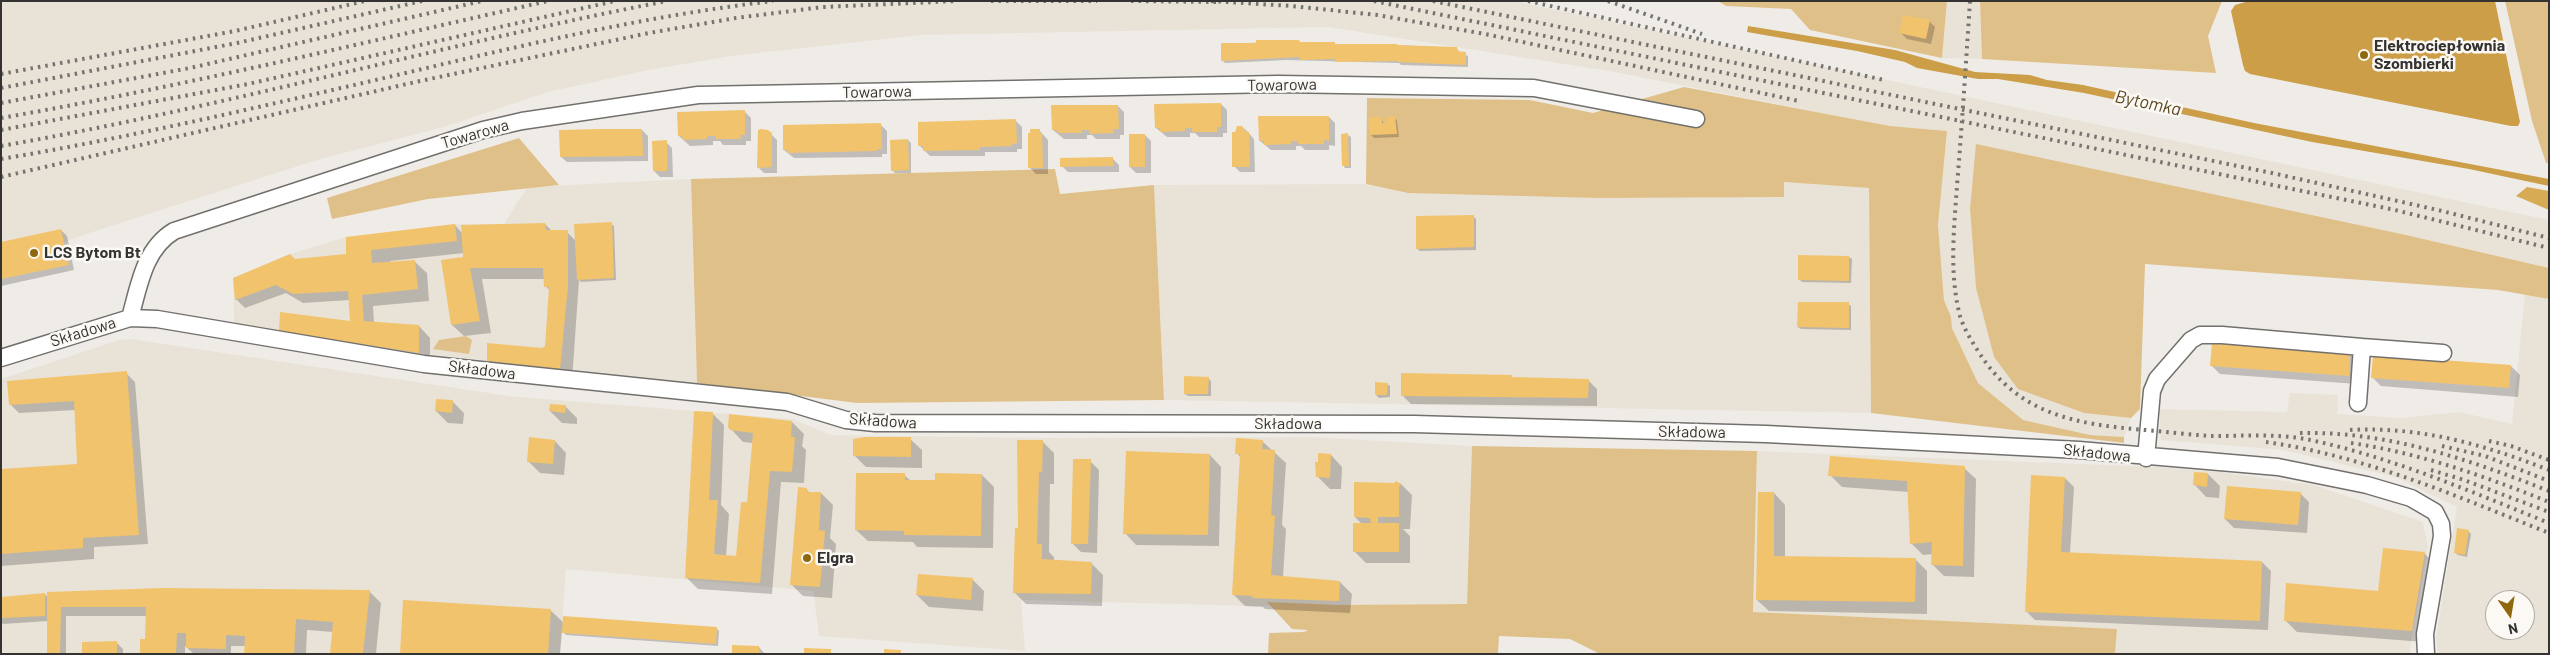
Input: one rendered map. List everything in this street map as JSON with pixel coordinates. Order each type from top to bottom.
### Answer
[{"type":"street","name":"Towarowa","points":[[130,318],[153,248],[163,237],[174,230],[483,130],[530,120],[698,95],[1278,84],[1506,86],[1558,91],[1696,119]]},
{"type":"street","name":"Składowa","points":[[1,358],[130,318],[157,319],[424,364],[787,402],[846,420],[875,423],[1345,424],[1766,434],[2079,450],[2146,458],[2278,468],[2326,476],[2411,498],[2435,512],[2441,524],[2442,536],[2425,634],[2426,654]]},
{"type":"street","points":[[2146,458],[2152,391],[2157,379],[2191,340],[2200,335],[2222,335],[2443,353]]},
{"type":"street","points":[[2358,403],[2362,347]]},
{"type":"shaded area","points":[[1,1],[1514,1],[2549,220],[2549,268],[2406,235],[1970,209],[1976,288],[1994,357],[2084,413],[2131,418],[2124,437],[2090,435],[2023,420],[1978,383],[1952,328],[1951,317],[1944,300],[1938,225],[1947,131],[1890,126],[1609,71],[1328,27],[921,35],[731,56],[649,70],[548,92],[444,127],[317,160],[80,236],[1,269]]},
{"type":"shaded area","points":[[1718,1],[1947,1],[1942,58],[1810,30],[1791,9],[1726,6]]},
{"type":"shaded area","points":[[1947,1],[1980,1],[1982,59],[1942,58]]},
{"type":"shaded area","points":[[1980,1],[2222,1],[2208,36],[2216,73],[1982,59]]},
{"type":"shaded area","points":[[2505,1],[2549,1],[2549,163],[2546,163],[2532,121]]},
{"type":"shaded area","points":[[1684,87],[1890,126],[1947,131],[1938,225],[1944,300],[1951,317],[1952,328],[1978,383],[2023,420],[2090,435],[2124,437],[2124,443],[1871,413],[1869,188],[1784,182],[1784,197],[1598,198],[1408,193],[1366,184],[1367,98],[1530,100],[1593,113]]},
{"type":"shaded area","points":[[519,138],[559,185],[428,199],[332,219],[327,198]]},
{"type":"shaded area","points":[[1976,144],[2406,235],[2549,268],[2549,299],[2498,290],[2145,264],[2140,409],[2131,418],[2084,413],[2018,389],[1994,357],[1976,288],[1970,209]]},
{"type":"shaded area","points":[[1055,169],[1060,194],[1154,185],[1164,400],[857,403],[697,383],[691,179]]},
{"type":"shaded area","points":[[691,179],[697,383],[419,353],[234,325],[233,278],[290,254],[346,237],[455,224],[504,224],[527,187]]},
{"type":"shaded area","points":[[1784,182],[1869,188],[1871,413],[1164,400],[1154,185],[1366,184],[1408,193],[1784,197]]},
{"type":"shaded area","points":[[2527,187],[2549,191],[2549,210],[2516,196]]},
{"type":"shaded area","points":[[2525,293],[2549,299],[2549,654],[2438,654],[2436,638],[2457,507],[2395,477],[2283,450],[2161,440],[2159,409],[2287,412],[2290,393],[2338,395],[2337,414],[2403,418],[2459,412],[2512,424]]},
{"type":"shaded area","points":[[466,336],[472,340],[469,354],[433,349],[439,340]]},
{"type":"shaded area","points":[[131,339],[509,396],[793,419],[831,435],[1042,438],[1309,437],[1472,446],[1467,604],[1253,606],[1021,600],[1025,651],[819,636],[813,591],[566,569],[560,654],[1,654],[1,379],[119,340]]},
{"type":"shaded area","points":[[1472,446],[1757,451],[1753,612],[2117,629],[2115,654],[1600,654],[1570,639],[1499,636],[1498,654],[1268,654],[1269,633],[1304,632],[1308,630],[1292,629],[1267,602],[1338,605],[1467,604]]},
{"type":"shaded area","points":[[1757,451],[2156,467],[2219,472],[2314,485],[2423,522],[2428,547],[2410,648],[2411,654],[2115,654],[2117,629],[1753,613]]},
{"type":"water","name":"Elektrociepłownia Szombierki","points":[[2249,1],[2495,1],[2520,122],[2518,126],[2511,126],[2250,74],[2245,71],[2243,65],[2231,11],[2235,5]]},
{"type":"water","name":"Bytomka","points":[[1748,26],[1895,50],[1975,72],[2030,75],[2047,80],[2083,85],[2254,123],[2549,179],[2549,186],[2469,169],[2312,142],[2084,93],[1998,79],[1978,79],[1917,68],[1905,62],[1857,51],[1747,32]]},
{"type":"building","points":[[1903,15],[1930,20],[1926,39],[1899,33]]},
{"type":"building","points":[[1256,40],[1457,47],[1457,51],[1466,52],[1466,65],[1397,61],[1335,62],[1335,59],[1299,60],[1300,57],[1221,61],[1221,43],[1256,43]]},
{"type":"building","points":[[1221,103],[1221,127],[1217,127],[1217,132],[1192,132],[1192,128],[1185,128],[1185,131],[1160,132],[1160,128],[1155,128],[1154,104]]},
{"type":"building","points":[[1051,105],[1118,105],[1119,129],[1114,129],[1114,133],[1089,134],[1089,130],[1082,130],[1082,133],[1057,133],[1057,130],[1052,130]]},
{"type":"building","points":[[745,110],[745,135],[740,135],[741,139],[716,139],[716,136],[707,136],[707,139],[683,140],[682,136],[678,136],[677,112]]},
{"type":"building","points":[[1258,116],[1329,116],[1329,141],[1324,140],[1324,144],[1298,144],[1298,141],[1291,141],[1291,144],[1264,145],[1264,141],[1259,141]]},
{"type":"building","points":[[1369,117],[1382,117],[1382,123],[1386,123],[1386,117],[1395,117],[1397,134],[1370,135]]},
{"type":"building","points":[[1016,119],[1017,143],[1012,144],[1012,146],[980,147],[980,150],[923,151],[923,146],[918,146],[918,122]]},
{"type":"building","points":[[881,123],[882,149],[877,149],[877,151],[787,153],[787,150],[783,150],[783,125]]},
{"type":"building","points":[[1237,126],[1242,126],[1246,132],[1249,132],[1250,167],[1232,167],[1232,132],[1235,132]]},
{"type":"building","points":[[642,129],[643,156],[560,157],[559,130]]},
{"type":"building","points":[[761,129],[772,133],[772,167],[757,168],[758,130]]},
{"type":"building","points":[[1030,129],[1040,129],[1040,133],[1042,132],[1043,168],[1028,168],[1028,133],[1030,133]]},
{"type":"building","points":[[1348,133],[1349,166],[1342,166],[1341,134]]},
{"type":"building","points":[[1129,134],[1145,134],[1145,167],[1129,167]]},
{"type":"building","points":[[908,139],[909,170],[891,171],[890,140]]},
{"type":"building","points":[[667,140],[667,171],[653,171],[652,141]]},
{"type":"building","points":[[1113,157],[1113,166],[1060,167],[1060,158]]},
{"type":"building","points":[[1474,215],[1474,247],[1416,249],[1416,216]]},
{"type":"building","points":[[612,222],[614,278],[577,280],[574,224]]},
{"type":"building","points":[[545,223],[546,230],[568,230],[568,286],[560,370],[487,361],[487,343],[542,348],[545,346],[549,287],[544,287],[543,268],[470,268],[480,321],[451,325],[441,260],[463,257],[461,225]]},
{"type":"building","points":[[455,224],[457,241],[371,250],[372,263],[415,260],[418,289],[362,295],[364,321],[419,325],[419,353],[279,331],[280,312],[350,321],[348,291],[293,294],[276,285],[235,300],[233,278],[290,254],[295,259],[346,254],[346,237]]},
{"type":"building","name":"LCS Bytom Bt","points":[[61,229],[69,265],[1,279],[1,242]]},
{"type":"building","points":[[1798,255],[1849,256],[1849,281],[1798,280]]},
{"type":"building","points":[[1798,302],[1849,302],[1849,328],[1797,327]]},
{"type":"building","points":[[2212,342],[2350,353],[2349,376],[2210,366]]},
{"type":"building","points":[[2373,355],[2511,365],[2509,388],[2371,378]]},
{"type":"building","points":[[127,371],[139,535],[83,538],[83,548],[1,554],[1,469],[77,464],[74,401],[9,405],[7,381]]},
{"type":"building","points":[[1401,373],[1512,375],[1512,377],[1589,379],[1588,398],[1401,396]]},
{"type":"building","points":[[1184,376],[1209,377],[1208,394],[1184,394]]},
{"type":"building","points":[[1375,382],[1388,383],[1387,395],[1375,395]]},
{"type":"building","points":[[436,399],[453,400],[452,413],[435,411]]},
{"type":"building","points":[[550,404],[566,405],[565,413],[549,411]]},
{"type":"building","points":[[694,411],[713,412],[709,500],[718,500],[714,554],[736,556],[741,502],[747,502],[753,433],[730,430],[728,427],[729,414],[792,421],[791,437],[795,437],[792,472],[770,471],[760,583],[685,578]]},
{"type":"building","points":[[529,437],[555,440],[553,464],[527,462]]},
{"type":"building","points":[[865,437],[911,437],[911,457],[853,456],[853,439]]},
{"type":"building","points":[[1236,438],[1263,440],[1262,449],[1275,450],[1271,515],[1275,516],[1271,575],[1340,581],[1339,601],[1252,598],[1253,596],[1232,595],[1240,454],[1235,454]]},
{"type":"building","points":[[1017,440],[1043,440],[1042,472],[1039,472],[1037,544],[1042,544],[1042,559],[1092,562],[1091,594],[1013,593],[1015,528],[1018,528]]},
{"type":"building","points":[[1126,451],[1210,454],[1208,535],[1123,534]]},
{"type":"building","points":[[1318,453],[1331,454],[1330,478],[1316,477],[1315,462],[1318,462]]},
{"type":"building","points":[[1830,456],[1965,466],[1963,566],[1931,565],[1932,542],[1910,544],[1907,481],[1828,476]]},
{"type":"building","points":[[1073,459],[1091,459],[1088,544],[1071,544]]},
{"type":"building","points":[[2194,472],[2208,473],[2207,487],[2193,485]]},
{"type":"building","points":[[856,473],[905,473],[905,480],[935,480],[935,473],[982,474],[981,536],[904,535],[904,531],[855,530]]},
{"type":"building","points":[[2031,475],[2065,477],[2061,552],[2262,561],[2260,621],[2025,612]]},
{"type":"building","points":[[1396,481],[1401,484],[1399,487],[1399,517],[1378,517],[1378,523],[1399,523],[1399,552],[1353,552],[1353,523],[1371,523],[1370,518],[1354,517],[1354,482],[1394,483]]},
{"type":"building","points":[[2227,486],[2301,492],[2298,525],[2224,519]]},
{"type":"building","name":"Elgra","points":[[798,487],[807,488],[807,492],[821,492],[819,530],[825,531],[820,587],[790,585]]},
{"type":"building","points":[[1758,492],[1774,492],[1774,556],[1916,558],[1915,602],[1756,600]]},
{"type":"building","points":[[2457,528],[2469,530],[2465,555],[2454,553]]},
{"type":"building","points":[[2383,548],[2425,552],[2412,631],[2284,621],[2286,583],[2378,591]]},
{"type":"building","points":[[918,574],[973,578],[971,600],[916,595]]},
{"type":"building","points":[[162,588],[370,590],[363,654],[330,654],[333,622],[296,619],[294,654],[244,654],[245,636],[226,635],[226,649],[186,648],[186,633],[177,633],[176,654],[140,654],[140,639],[145,639],[146,607],[61,607],[60,654],[47,654],[47,592]]},
{"type":"building","points":[[45,593],[45,616],[1,618],[1,597]]},
{"type":"building","points":[[403,600],[551,609],[548,654],[400,654]]},
{"type":"building","points":[[563,616],[717,627],[716,644],[562,633]]},
{"type":"building","points":[[117,641],[117,654],[82,654],[82,642]]},
{"type":"building","points":[[732,645],[759,646],[759,654],[732,654]]},
{"type":"building","points":[[804,648],[831,649],[831,654],[804,654]]},
{"type":"building","points":[[884,649],[901,650],[901,654],[884,654]]},
{"type":"railway","points":[[1,74],[235,31],[365,1]]},
{"type":"railway","points":[[1,88],[237,43],[422,1]]},
{"type":"railway","points":[[1,103],[190,68],[482,1]]},
{"type":"railway","points":[[1,118],[207,78],[548,1]]},
{"type":"railway","points":[[1,130],[248,84],[615,1]]},
{"type":"railway","points":[[1,146],[168,113],[500,36],[667,1]]},
{"type":"railway","points":[[1,159],[100,141],[198,120],[630,23],[773,1]]},
{"type":"railway","points":[[1,177],[420,81],[649,33],[736,18],[823,7],[957,1]]},
{"type":"railway","points":[[991,1],[1097,1]]},
{"type":"railway","points":[[1131,1],[1217,2]]},
{"type":"railway","points":[[1211,1],[1292,6],[1377,15],[1485,34],[1799,101]]},
{"type":"railway","points":[[1374,1],[2395,210],[2549,248]]},
{"type":"railway","points":[[1433,1],[2272,173],[2438,210],[2549,238]]},
{"type":"railway","points":[[1528,1],[1884,80]]},
{"type":"railway","points":[[1608,1],[1702,34]]},
{"type":"railway","points":[[1970,1],[1954,235],[1954,284],[1960,316],[1968,334],[1994,373],[2011,389],[2030,403],[2050,412],[2095,424],[2205,436],[2302,438],[2345,448],[2434,477],[2549,523]]},
{"type":"railway","points":[[2350,430],[2402,431],[2452,439],[2476,445],[2549,470]]},
{"type":"railway","points":[[2300,433],[2364,437],[2427,449],[2488,468],[2549,491]]},
{"type":"railway","points":[[2489,441],[2511,446],[2549,460]]},
{"type":"railway","points":[[2266,442],[2303,448],[2375,467],[2549,533]]},
{"type":"railway","points":[[2351,443],[2377,447],[2452,466],[2549,502]]},
{"type":"railway","points":[[2442,446],[2485,456],[2549,481]]},
{"type":"railway","points":[[2431,470],[2464,480],[2549,512]]},
{"type":"place","name":"Elektrociepłownia Szombierki","points":[[2364,55]]},
{"type":"place","name":"LCS Bytom Bt","points":[[34,253]]},
{"type":"place","name":"Elgra","points":[[807,558]]}]
